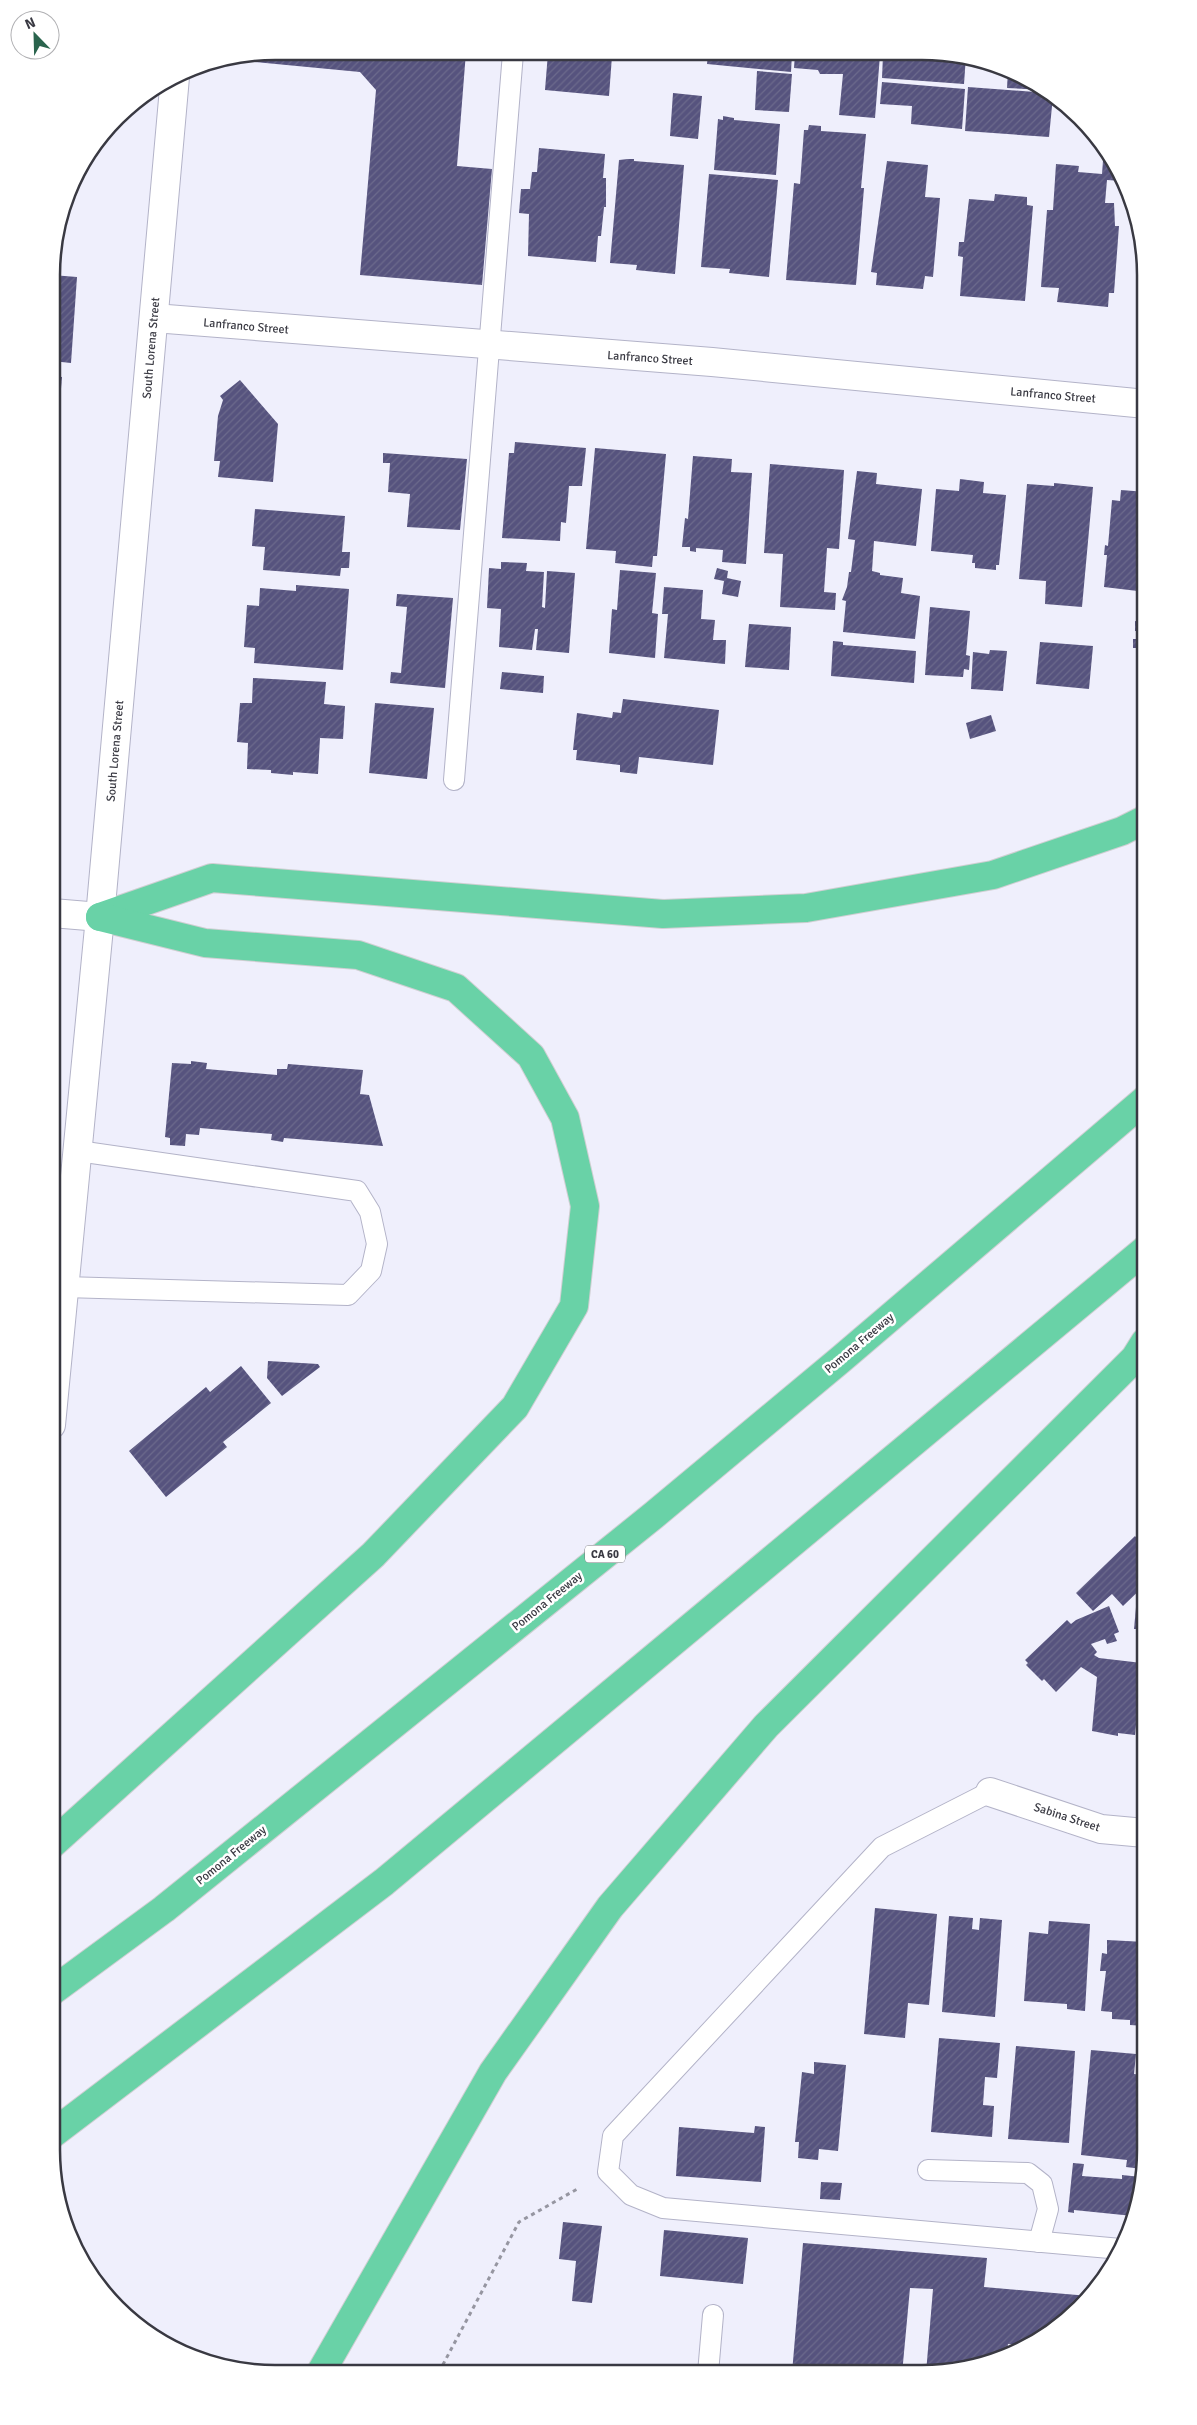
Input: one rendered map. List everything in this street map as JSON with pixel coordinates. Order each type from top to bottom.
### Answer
[{"type":"highway","points":[[100,917],[212,878],[663,914],[806,908],[993,875],[1122,831],[1137,824]]},
{"type":"highway","points":[[60,1837],[374,1555],[515,1407],[574,1306],[585,1206],[565,1118],[531,1056],[456,988],[358,955],[205,942],[100,917]]},
{"type":"highway","name":"Pomona Freeway","points":[[60,1985],[164,1909],[646,1522],[840,1360],[1137,1107]]},
{"type":"highway","points":[[60,2128],[384,1882],[1137,1256]]},
{"type":"highway","points":[[325,2365],[492,2072],[610,1907],[766,1726],[1137,1355]]},
{"type":"main road","name":"South Lorena Street","points":[[60,1319],[100,917],[174,85]]},
{"type":"main road","name":"Lanfranco Street","points":[[154,318],[490,346],[712,362],[1137,403]]},
{"type":"main road","points":[[60,914],[100,917]]},
{"type":"main road","name":"Sabina Street","points":[[990,1792],[1101,1829],[1137,1832]]},
{"type":"lane","points":[[454,780],[512,60]]},
{"type":"lane","points":[[64,1287],[348,1295],[372,1271],[377,1244],[370,1212],[357,1191],[78,1151]]},
{"type":"lane","points":[[990,1792],[882,1847],[613,2136],[608,2172],[631,2195],[663,2208],[1113,2248]]},
{"type":"lane","points":[[928,2170],[1028,2173],[1042,2184],[1048,2209],[1039,2242]]},
{"type":"lane","points":[[709,2365],[713,2315]]},
{"type":"path","points":[[443,2365],[518,2222],[608,2172]]},
{"type":"building","points":[[261,60],[465,60],[457,166],[492,169],[482,285],[360,275],[376,90],[360,72],[255,62]]},
{"type":"building","points":[[547,60],[612,60],[609,96],[545,90]]},
{"type":"building","points":[[707,60],[792,60],[791,72],[707,64]]},
{"type":"building","points":[[795,60],[880,60],[875,118],[839,115],[843,74],[820,74],[818,70],[794,68]]},
{"type":"building","points":[[883,60],[936,60],[965,64],[964,84],[882,78]]},
{"type":"building","points":[[757,71],[792,74],[789,112],[755,110]]},
{"type":"building","points":[[1008,78],[1029,89],[1007,88]]},
{"type":"building","points":[[882,82],[965,89],[962,129],[911,124],[912,106],[880,104]]},
{"type":"building","points":[[968,87],[1034,92],[1052,104],[1049,137],[965,131]]},
{"type":"building","points":[[673,93],[702,96],[698,139],[670,136]]},
{"type":"building","points":[[723,116],[734,118],[734,120],[780,124],[776,175],[714,170],[718,119],[723,120]]},
{"type":"building","points":[[809,125],[821,126],[821,131],[866,134],[861,188],[864,188],[856,285],[786,280],[794,183],[800,184],[804,130],[808,130]]},
{"type":"building","points":[[539,148],[605,154],[603,178],[606,178],[606,207],[604,207],[601,236],[598,236],[596,262],[528,256],[529,214],[519,213],[521,189],[530,189],[532,172],[537,172]]},
{"type":"building","points":[[628,159],[684,165],[675,274],[636,270],[637,265],[610,263],[619,160]]},
{"type":"building","points":[[1103,160],[1115,181],[1107,180],[1105,203],[1114,203],[1115,226],[1119,226],[1114,293],[1109,293],[1108,307],[1057,302],[1059,288],[1041,287],[1047,210],[1053,210],[1056,164],[1079,166],[1078,172],[1102,174]]},
{"type":"building","points":[[887,161],[928,165],[925,197],[940,198],[933,277],[925,276],[923,289],[876,285],[877,273],[871,272]]},
{"type":"building","points":[[709,174],[778,180],[769,277],[729,273],[730,269],[701,267]]},
{"type":"building","points":[[995,194],[1027,197],[1027,205],[1033,206],[1025,301],[960,296],[963,257],[958,256],[959,242],[964,242],[969,199],[994,201]]},
{"type":"building","points":[[60,276],[77,277],[71,363],[60,362]]},
{"type":"building","points":[[60,377],[62,377],[60,400]]},
{"type":"building","points":[[240,380],[278,424],[273,482],[218,477],[220,461],[214,461],[218,416],[223,400],[220,396]]},
{"type":"building","points":[[515,442],[586,448],[582,486],[569,486],[566,523],[561,522],[560,541],[502,538],[509,453],[514,453]]},
{"type":"building","points":[[595,448],[666,454],[657,556],[653,556],[652,567],[615,563],[616,551],[586,549]]},
{"type":"building","points":[[383,453],[467,459],[460,530],[407,527],[410,494],[388,492],[390,463],[383,463]]},
{"type":"building","points":[[693,456],[732,459],[731,472],[752,473],[746,564],[722,562],[723,550],[696,548],[696,552],[690,551],[690,547],[682,547],[685,518],[688,519]]},
{"type":"building","points":[[770,464],[844,470],[839,549],[827,548],[824,592],[836,593],[835,610],[780,607],[783,554],[764,553]]},
{"type":"building","points":[[857,471],[877,473],[876,484],[922,489],[916,546],[874,541],[872,571],[880,573],[880,575],[903,578],[901,593],[920,596],[915,639],[843,632],[846,601],[842,600],[847,587],[849,572],[851,572],[855,540],[848,539]]},
{"type":"building","points":[[960,479],[984,482],[983,493],[1006,495],[999,565],[996,565],[996,570],[975,568],[975,563],[972,563],[973,555],[931,551],[936,489],[959,491]]},
{"type":"building","points":[[1054,483],[1093,487],[1082,607],[1045,604],[1046,581],[1019,579],[1027,484],[1054,486]]},
{"type":"building","points":[[1121,490],[1137,491],[1137,591],[1104,587],[1107,555],[1104,555],[1105,545],[1108,546],[1112,500],[1120,501]]},
{"type":"building","points":[[255,509],[345,516],[342,552],[350,552],[349,568],[341,568],[340,576],[263,570],[265,547],[252,546]]},
{"type":"building","points":[[501,562],[527,563],[526,571],[544,572],[542,607],[545,608],[547,571],[575,573],[569,653],[536,650],[538,629],[535,629],[532,650],[499,647],[501,609],[487,608],[489,568],[501,569]]},
{"type":"building","points":[[717,568],[728,571],[727,578],[741,581],[738,597],[722,594],[724,581],[714,579]]},
{"type":"building","points":[[620,570],[656,573],[652,613],[658,614],[655,658],[609,653],[612,609],[617,610]]},
{"type":"building","points":[[296,585],[349,589],[343,670],[254,663],[255,648],[244,647],[247,605],[259,606],[260,588],[296,591]]},
{"type":"building","points":[[664,587],[703,590],[701,619],[715,620],[713,640],[726,640],[725,664],[664,658],[668,614],[662,614]]},
{"type":"building","points":[[397,594],[453,598],[445,688],[390,683],[391,672],[401,673],[407,607],[396,606]]},
{"type":"building","points":[[930,607],[970,611],[966,655],[970,656],[969,670],[964,669],[963,677],[925,675]]},
{"type":"building","points":[[1135,621],[1137,621],[1137,631],[1135,631]]},
{"type":"building","points":[[749,624],[791,627],[789,670],[745,667]]},
{"type":"building","points":[[1133,639],[1137,639],[1137,648],[1133,648]]},
{"type":"building","points":[[833,641],[843,642],[843,645],[916,651],[914,683],[831,676]]},
{"type":"building","points":[[1040,642],[1093,646],[1089,689],[1036,684]]},
{"type":"building","points":[[990,650],[1007,651],[1003,691],[971,689],[973,652],[989,654]]},
{"type":"building","points":[[502,672],[544,676],[543,693],[500,689]]},
{"type":"building","points":[[253,678],[326,682],[324,704],[345,706],[343,739],[320,738],[318,774],[293,772],[293,775],[271,773],[271,770],[247,769],[248,743],[237,742],[240,703],[252,703]]},
{"type":"building","points":[[623,699],[719,710],[713,765],[639,757],[637,774],[620,772],[620,765],[576,760],[577,750],[573,750],[577,713],[612,718],[613,712],[621,713]]},
{"type":"building","points":[[375,703],[434,708],[427,779],[369,773]]},
{"type":"building","points":[[991,715],[996,731],[970,739],[966,723]]},
{"type":"building","points":[[191,1061],[207,1063],[206,1069],[277,1075],[277,1069],[287,1069],[288,1064],[363,1070],[360,1094],[369,1095],[383,1146],[284,1138],[283,1142],[271,1140],[272,1134],[200,1128],[199,1135],[186,1134],[185,1146],[170,1145],[170,1138],[165,1137],[172,1063],[191,1064]]},
{"type":"building","points":[[268,1361],[318,1364],[320,1367],[282,1396],[267,1378]]},
{"type":"building","points":[[241,1366],[271,1403],[223,1442],[227,1447],[166,1497],[129,1451],[206,1387],[210,1392]]},
{"type":"building","points":[[1135,1536],[1137,1538],[1137,1593],[1123,1606],[1112,1594],[1093,1611],[1076,1593]]},
{"type":"building","points":[[1109,1606],[1119,1632],[1114,1634],[1117,1641],[1107,1644],[1105,1639],[1091,1644],[1097,1652],[1094,1655],[1099,1658],[1137,1662],[1135,1735],[1118,1733],[1118,1736],[1092,1731],[1097,1677],[1081,1667],[1056,1692],[1044,1679],[1042,1681],[1026,1665],[1028,1663],[1025,1660],[1067,1620],[1071,1624]]},
{"type":"building","points":[[1136,1607],[1137,1607],[1137,1629],[1134,1629]]},
{"type":"building","points":[[875,1908],[937,1914],[929,2005],[908,2003],[905,2038],[864,2034]]},
{"type":"building","points":[[949,1916],[973,1918],[972,1929],[979,1930],[980,1918],[1002,1920],[995,2017],[942,2012]]},
{"type":"building","points":[[1049,1921],[1090,1924],[1085,2011],[1067,2009],[1067,2004],[1024,2001],[1029,1932],[1048,1934]]},
{"type":"building","points":[[1107,1940],[1137,1942],[1137,2025],[1130,2025],[1130,2020],[1112,2019],[1112,2012],[1101,2011],[1106,1971],[1100,1971],[1102,1953],[1107,1954]]},
{"type":"building","points":[[939,2038],[1000,2043],[997,2078],[985,2077],[983,2105],[994,2106],[992,2137],[931,2132]]},
{"type":"building","points":[[1016,2046],[1075,2051],[1069,2143],[1008,2139]]},
{"type":"building","points":[[1091,2050],[1136,2054],[1134,2074],[1137,2074],[1136,2168],[1126,2167],[1127,2160],[1081,2155]]},
{"type":"building","points":[[814,2062],[846,2065],[838,2151],[819,2149],[818,2160],[798,2158],[799,2142],[795,2142],[802,2072],[814,2074]]},
{"type":"building","points":[[755,2126],[765,2127],[761,2182],[676,2176],[679,2127],[754,2133]]},
{"type":"building","points":[[1073,2163],[1084,2164],[1082,2176],[1122,2179],[1122,2175],[1135,2176],[1127,2215],[1074,2210],[1074,2213],[1068,2212]]},
{"type":"building","points":[[821,2182],[842,2183],[840,2200],[820,2199]]},
{"type":"building","points":[[563,2222],[602,2226],[592,2303],[572,2301],[576,2261],[559,2259]]},
{"type":"building","points":[[664,2230],[748,2238],[743,2284],[660,2276]]},
{"type":"building","points":[[803,2243],[987,2258],[984,2287],[1081,2295],[1064,2312],[1041,2329],[1014,2345],[1008,2344],[1008,2347],[1004,2349],[964,2361],[927,2365],[933,2289],[910,2288],[903,2365],[793,2365]]}]
